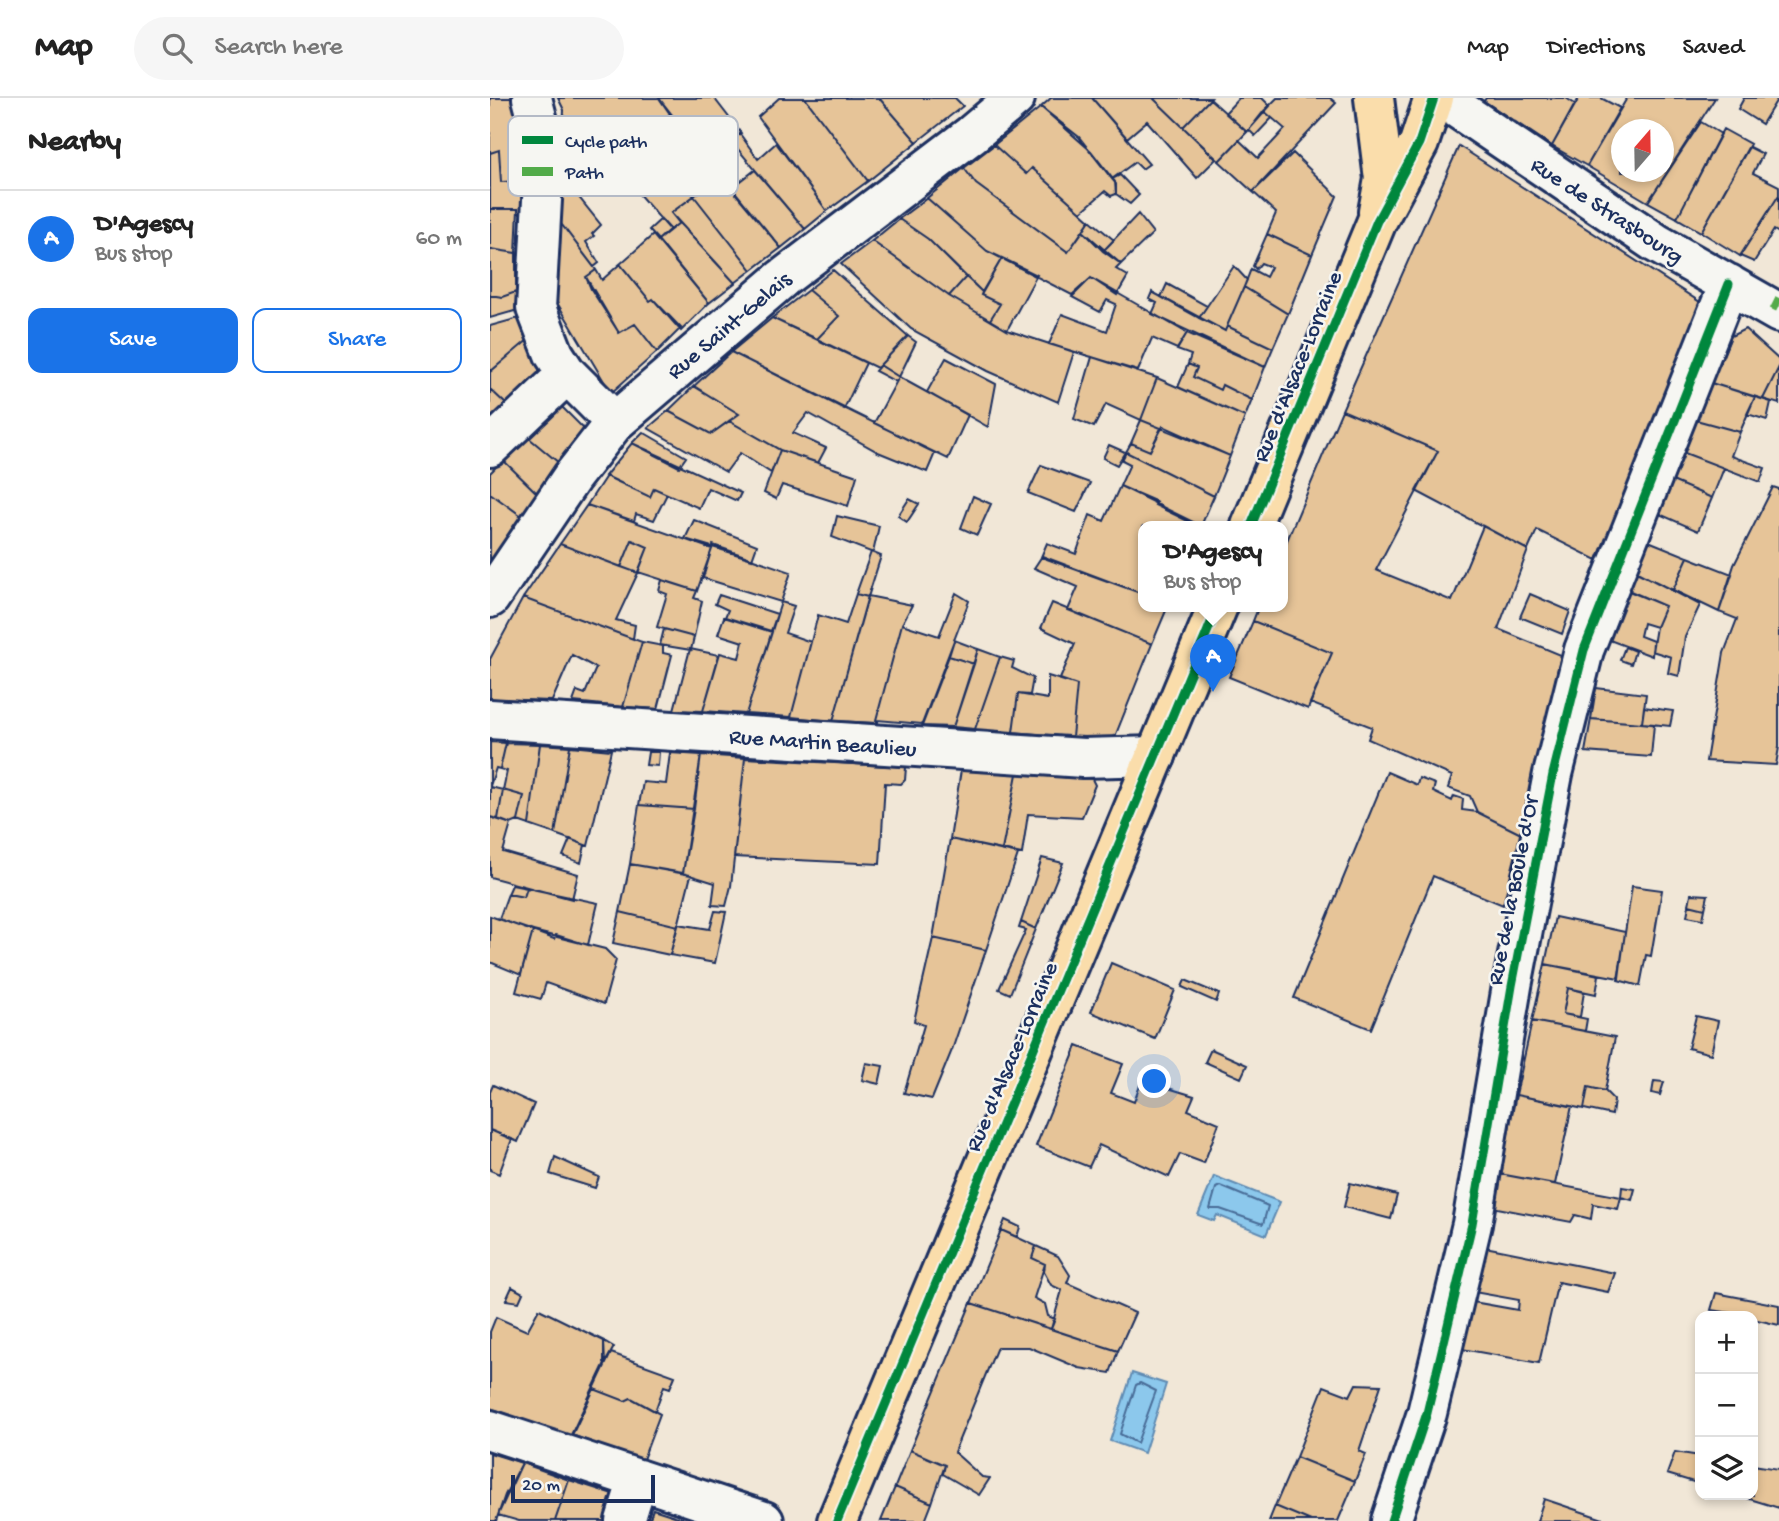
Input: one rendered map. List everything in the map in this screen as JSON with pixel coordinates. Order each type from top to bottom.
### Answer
[{"type":"main road","points":[[1374,98],[1384,179],[1377,221]]},
{"type":"main road","points":[[1377,221],[1414,155],[1434,98]]},
{"type":"main road","name":"Rue d'Alsace-Lorraine","points":[[1253,521],[1377,221]]},
{"type":"main road","name":"Rue d'Alsace-Lorraine","points":[[837,1521],[1216,612]]},
{"type":"street","points":[[532,98],[537,116]]},
{"type":"street","name":"Rue Saint-Gelais","points":[[490,598],[572,477],[615,422],[783,278],[971,135],[1015,98]]},
{"type":"street","name":"Rue de Strasbourg","points":[[1442,98],[1656,243],[1729,284],[1777,307]]},
{"type":"street","points":[[542,196],[536,308],[554,354],[567,374],[615,422]]},
{"type":"street","name":"Rue de la Boule d'Or","points":[[1391,1521],[1427,1413],[1472,1224],[1512,986],[1548,801],[1584,650],[1729,284]]},
{"type":"street","points":[[490,447],[567,374]]},
{"type":"street","name":"Rue Martin Beaulieu","points":[[490,719],[1083,758],[1156,757]]},
{"type":"street","points":[[490,1430],[764,1521]]},
{"type":"street","points":[[625,1521],[638,1479]]},
{"type":"water","points":[[1214,1176],[1280,1202],[1266,1235],[1217,1215],[1214,1221],[1198,1215]]},
{"type":"water","points":[[1132,1373],[1166,1384],[1144,1453],[1110,1441]]},
{"type":"building","points":[[490,98],[512,98],[521,116],[508,116],[508,182],[501,182],[499,150],[490,153]]},
{"type":"building","points":[[558,98],[659,98],[670,114],[564,116]]},
{"type":"building","points":[[659,98],[714,98],[728,116],[673,116]]},
{"type":"building","points":[[779,98],[805,98],[868,181],[827,211],[758,117]]},
{"type":"building","points":[[805,98],[879,98],[917,142],[868,181]]},
{"type":"building","points":[[879,98],[955,98],[963,106],[917,142]]},
{"type":"building","points":[[1051,98],[1092,98],[1149,164],[1142,169],[1135,162],[1112,179],[1079,137],[1041,107]]},
{"type":"building","points":[[1092,98],[1153,98],[1216,159],[1197,178],[1147,121],[1127,138]]},
{"type":"building","points":[[1153,98],[1211,98],[1183,127]]},
{"type":"building","points":[[1239,98],[1262,98],[1270,106],[1247,132],[1225,113]]},
{"type":"building","points":[[1277,98],[1330,98],[1336,103],[1253,192],[1219,161],[1239,140],[1258,158],[1285,129],[1264,111]]},
{"type":"building","points":[[1486,98],[1566,98],[1575,104],[1552,146],[1484,101]]},
{"type":"building","points":[[1579,98],[1601,98],[1620,108],[1614,119],[1611,119],[1611,124],[1587,166],[1552,146]]},
{"type":"building","points":[[1627,98],[1715,98],[1674,162],[1674,119],[1615,119]]},
{"type":"building","points":[[1744,98],[1778,98],[1762,124],[1738,109]]},
{"type":"building","points":[[1210,99],[1247,132],[1219,161],[1183,127]]},
{"type":"building","points":[[1041,107],[1091,151],[1115,182],[1116,194],[1111,196],[1105,191],[1081,212],[1032,168],[1026,174],[994,145]]},
{"type":"building","points":[[1264,111],[1272,118],[1255,136],[1249,130]]},
{"type":"building","points":[[1701,122],[1721,134],[1677,218],[1648,202],[1661,182],[1674,182],[1674,163]]},
{"type":"building","points":[[1611,125],[1611,180],[1587,166]]},
{"type":"building","points":[[1723,129],[1750,144],[1701,232],[1677,218]]},
{"type":"building","points":[[740,134],[758,159],[776,143],[827,211],[805,229],[738,149]]},
{"type":"building","points":[[994,145],[1026,174],[1032,168],[1090,220],[1068,252],[976,184],[964,168]]},
{"type":"building","points":[[1459,146],[1706,306],[1597,560],[1537,530],[1528,550],[1416,491],[1438,451],[1342,410]]},
{"type":"building","points":[[1749,147],[1763,154],[1753,173],[1779,186],[1779,195],[1740,256],[1701,232]]},
{"type":"building","points":[[499,150],[501,182],[508,182],[508,196],[526,196],[525,213],[518,213],[518,209],[490,209],[490,153]]},
{"type":"building","points":[[1293,153],[1337,196],[1312,255],[1267,234],[1276,213],[1253,192]]},
{"type":"building","points":[[964,168],[976,184],[1068,252],[1083,231],[1121,264],[1116,269],[1128,276],[1117,295],[1091,278],[1072,295],[987,251],[927,198]]},
{"type":"building","points":[[755,170],[805,229],[781,248],[738,195],[738,183]]},
{"type":"building","points":[[1120,175],[1139,195],[1130,204],[1116,194],[1116,184],[1112,179]]},
{"type":"building","points":[[1614,182],[1661,182],[1648,202]]},
{"type":"building","points":[[1779,195],[1779,233],[1774,230],[1754,262],[1740,256]]},
{"type":"building","points":[[561,196],[578,196],[601,225],[586,242],[599,263],[594,267],[559,221]]},
{"type":"building","points":[[641,196],[694,196],[671,213],[679,223],[670,230]]},
{"type":"building","points":[[694,196],[738,196],[781,248],[752,270]]},
{"type":"building","points":[[694,196],[752,270],[735,283],[671,213]]},
{"type":"building","points":[[927,198],[987,251],[1002,258],[982,292],[928,239],[899,219]]},
{"type":"building","points":[[490,209],[518,209],[516,253],[490,249]]},
{"type":"building","points":[[1138,214],[1153,233],[1121,264],[1103,251]]},
{"type":"building","points":[[661,219],[670,229],[658,240],[649,230]]},
{"type":"building","points":[[899,219],[928,239],[966,277],[949,296],[872,241]]},
{"type":"building","points":[[1090,220],[1114,240],[1103,251],[1083,231]]},
{"type":"building","points":[[559,221],[596,270],[586,277],[619,333],[635,324],[657,352],[611,393],[556,301]]},
{"type":"building","points":[[679,223],[735,283],[709,303],[658,240]]},
{"type":"building","points":[[1267,234],[1312,255],[1288,314],[1244,287],[1251,269],[1266,277],[1271,267],[1261,263],[1256,269],[1253,266]]},
{"type":"building","points":[[653,235],[709,303],[681,331],[653,299],[650,301],[620,264]]},
{"type":"building","points":[[872,241],[949,296],[1007,330],[1074,352],[1058,402],[988,371],[911,329],[841,264]]},
{"type":"building","points":[[490,249],[516,253],[516,292],[502,297],[490,295]]},
{"type":"building","points":[[1002,258],[1037,275],[1007,330],[990,320],[1000,304],[981,295]]},
{"type":"building","points":[[620,264],[650,301],[653,299],[681,328],[657,352],[635,324],[619,333],[591,289],[586,277],[596,270],[602,280]]},
{"type":"building","points":[[1234,266],[1247,280],[1225,331],[1199,318]]},
{"type":"building","points":[[833,270],[908,336],[877,368],[817,339],[839,316],[808,290]]},
{"type":"building","points":[[966,277],[982,292],[981,295],[1000,304],[990,320],[949,296]]},
{"type":"building","points":[[1091,278],[1187,333],[1177,349],[1152,338],[1138,371],[1049,344],[1062,314],[1107,331],[1116,304],[1107,300],[1100,312],[1072,297]]},
{"type":"building","points":[[1167,284],[1207,306],[1199,318],[1161,297]]},
{"type":"building","points":[[1244,287],[1288,314],[1273,348],[1227,326]]},
{"type":"building","points":[[808,290],[839,316],[817,339],[772,318]]},
{"type":"building","points":[[516,292],[518,310],[490,318],[490,295],[502,297]]},
{"type":"building","points":[[1152,292],[1225,331],[1227,326],[1273,348],[1265,367],[1152,314],[1157,303],[1149,299]]},
{"type":"building","points":[[519,318],[529,339],[490,372],[490,326]]},
{"type":"building","points":[[772,318],[866,363],[844,409],[731,352]]},
{"type":"building","points":[[1745,329],[1779,360],[1779,367],[1763,399],[1711,383],[1731,336]]},
{"type":"building","points":[[1187,333],[1265,367],[1252,400],[1222,385],[1220,390],[1193,377],[1197,368],[1188,364],[1191,355],[1177,350]]},
{"type":"building","points":[[908,336],[916,342],[899,377],[880,365]]},
{"type":"building","points":[[529,339],[547,367],[507,405],[490,389],[490,372]]},
{"type":"building","points":[[731,352],[935,453],[927,472],[878,452],[808,413],[793,433],[826,448],[818,463],[780,450],[729,421],[739,414],[694,386]]},
{"type":"building","points":[[1092,357],[1157,378],[1141,420],[1106,404],[1094,427],[1074,419]]},
{"type":"building","points":[[946,358],[996,384],[988,427],[927,392]]},
{"type":"building","points":[[1188,364],[1197,368],[1193,377],[1220,390],[1222,385],[1252,400],[1245,417],[1178,387]]},
{"type":"building","points":[[880,365],[899,377],[896,382],[875,371]]},
{"type":"building","points":[[1779,367],[1779,404],[1763,399]]},
{"type":"building","points":[[899,377],[968,415],[948,459],[874,423]]},
{"type":"building","points":[[1157,378],[1245,417],[1230,456],[1141,420]]},
{"type":"building","points":[[1711,383],[1755,397],[1740,432],[1696,420]]},
{"type":"building","points":[[694,386],[739,414],[711,434],[668,411]]},
{"type":"building","points":[[490,389],[507,405],[490,421]]},
{"type":"building","points":[[1755,397],[1771,402],[1767,420],[1747,414]]},
{"type":"building","points":[[562,407],[589,434],[565,468],[529,438]]},
{"type":"building","points":[[1342,410],[1438,451],[1376,570],[1452,601],[1483,526],[1528,550],[1498,629],[1561,655],[1521,834],[1477,812],[1470,796],[1448,788],[1452,776],[1368,739],[1372,727],[1310,703],[1332,653],[1253,621],[1257,612],[1288,612],[1288,538]]},
{"type":"building","points":[[668,411],[711,434],[729,421],[780,450],[771,473],[740,453],[726,472],[648,428]]},
{"type":"building","points":[[1141,420],[1161,428],[1150,451],[1131,443]]},
{"type":"building","points":[[1696,420],[1740,432],[1731,456],[1765,468],[1760,482],[1682,452]]},
{"type":"building","points":[[1163,426],[1230,456],[1214,496],[1126,452],[1131,443],[1150,451]]},
{"type":"building","points":[[643,432],[686,457],[679,467],[632,443]]},
{"type":"building","points":[[529,438],[565,468],[538,494],[503,460]]},
{"type":"building","points":[[632,443],[741,493],[737,501],[708,488],[699,508],[654,488],[650,497],[605,476]]},
{"type":"building","points":[[1109,445],[1125,452],[1117,465],[1103,458]]},
{"type":"building","points":[[780,450],[857,476],[848,506],[782,485],[776,499],[764,493]]},
{"type":"building","points":[[1126,452],[1214,496],[1203,521],[1191,521],[1120,486],[1130,464],[1122,460]]},
{"type":"building","points":[[1682,452],[1724,468],[1712,498],[1670,480]]},
{"type":"building","points":[[503,460],[538,494],[523,517],[490,493],[490,473]]},
{"type":"building","points":[[1041,465],[1090,483],[1076,512],[1028,493]]},
{"type":"building","points":[[606,476],[650,497],[654,488],[667,494],[654,520],[636,514],[634,521],[587,505]]},
{"type":"building","points":[[1670,480],[1712,498],[1698,531],[1657,513]]},
{"type":"building","points":[[1120,486],[1157,502],[1155,505],[1188,521],[1138,521],[1138,592],[1041,557],[1047,543],[1076,554],[1090,515],[1104,521]]},
{"type":"building","points":[[1773,487],[1779,489],[1779,747],[1776,765],[1706,761],[1724,653],[1737,619],[1719,612],[1734,565]]},
{"type":"building","points":[[490,493],[523,517],[490,568]]},
{"type":"building","points":[[973,496],[991,504],[977,535],[961,528]]},
{"type":"building","points":[[909,499],[919,504],[907,522],[898,516]]},
{"type":"building","points":[[587,505],[712,549],[697,591],[638,572],[648,547],[632,540],[621,567],[560,544]]},
{"type":"building","points":[[837,516],[879,526],[873,553],[832,537]]},
{"type":"building","points":[[694,520],[757,545],[752,559],[685,539]]},
{"type":"building","points":[[632,540],[648,547],[638,573],[621,567]]},
{"type":"building","points":[[1646,540],[1688,557],[1673,590],[1632,570]]},
{"type":"building","points":[[560,544],[638,573],[616,620],[635,625],[633,639],[523,598]]},
{"type":"building","points":[[713,545],[791,572],[781,602],[703,578]]},
{"type":"building","points":[[871,552],[881,556],[868,597],[856,594]]},
{"type":"building","points":[[1042,556],[1138,592],[1138,612],[1165,612],[1152,644],[1068,610],[1078,587],[1034,568]]},
{"type":"building","points":[[1688,557],[1732,574],[1719,612],[1673,590]]},
{"type":"building","points":[[1637,572],[1700,605],[1685,637],[1679,676],[1668,673],[1671,657],[1652,651],[1656,627],[1665,606],[1628,590]]},
{"type":"building","points":[[662,580],[697,591],[694,598],[702,601],[694,637],[657,627],[667,594],[659,591]]},
{"type":"building","points":[[1624,589],[1665,606],[1656,627],[1643,623],[1640,636],[1653,641],[1652,656],[1604,638]]},
{"type":"building","points":[[956,593],[969,601],[922,724],[878,720],[878,723],[876,720],[902,624],[939,636]]},
{"type":"building","points":[[856,594],[868,597],[833,721],[791,717],[818,615],[846,624]]},
{"type":"building","points":[[1530,594],[1570,611],[1562,634],[1520,617]]},
{"type":"building","points":[[719,595],[777,614],[771,631],[725,617],[728,610],[715,604]]},
{"type":"building","points":[[868,596],[912,605],[902,624],[876,720],[878,723],[833,721]]},
{"type":"building","points":[[523,598],[642,642],[623,707],[573,702],[577,691],[585,694],[596,668],[572,655],[552,701],[490,699],[490,659]]},
{"type":"building","points":[[781,602],[794,606],[785,633],[811,642],[791,717],[746,714]]},
{"type":"building","points":[[1052,603],[1152,644],[1114,739],[1072,737],[1077,685],[1060,679],[1075,644],[1041,628]]},
{"type":"building","points":[[724,617],[772,632],[746,714],[703,711],[720,653],[739,658],[743,642],[718,634]]},
{"type":"building","points":[[1253,621],[1332,653],[1308,709],[1229,677]]},
{"type":"building","points":[[664,629],[694,637],[691,650],[660,645]]},
{"type":"building","points":[[954,640],[978,649],[974,664],[949,656]]},
{"type":"building","points":[[642,642],[663,646],[663,653],[672,655],[658,709],[623,707]]},
{"type":"building","points":[[1625,647],[1635,651],[1631,664],[1620,660]]},
{"type":"building","points":[[690,649],[719,655],[703,711],[674,710]]},
{"type":"building","points":[[978,649],[1000,657],[975,729],[953,727]]},
{"type":"building","points":[[949,656],[974,664],[953,727],[922,726]]},
{"type":"building","points":[[1000,657],[1014,661],[1012,668],[1033,678],[1030,695],[1018,694],[1013,732],[975,729]]},
{"type":"building","points":[[1048,676],[1077,685],[1072,737],[1013,732],[1018,694],[1048,699]]},
{"type":"building","points":[[1596,688],[1646,694],[1642,723],[1591,719]]},
{"type":"building","points":[[1644,707],[1673,711],[1670,726],[1642,723]]},
{"type":"building","points":[[1591,719],[1654,724],[1651,757],[1585,752]]},
{"type":"building","points":[[490,742],[506,743],[500,769],[496,768],[490,786]]},
{"type":"building","points":[[506,743],[540,744],[529,825],[518,821],[524,796],[503,790],[507,771],[500,769]]},
{"type":"building","points":[[540,744],[570,746],[555,834],[529,825]]},
{"type":"building","points":[[570,746],[611,750],[588,846],[555,834]]},
{"type":"building","points":[[648,752],[659,752],[658,766],[646,765]]},
{"type":"building","points":[[670,753],[701,755],[694,809],[639,805],[643,782],[666,784]]},
{"type":"building","points":[[701,755],[745,758],[731,886],[726,906],[712,905],[715,883],[683,873]]},
{"type":"building","points":[[745,758],[906,767],[905,780],[901,784],[885,783],[880,864],[734,857]]},
{"type":"building","points":[[961,770],[1017,774],[1002,850],[950,839]]},
{"type":"building","points":[[1387,772],[1417,785],[1419,778],[1435,784],[1433,792],[1452,801],[1454,796],[1463,799],[1462,810],[1477,812],[1521,834],[1503,905],[1433,876],[1371,1029],[1294,998]]},
{"type":"building","points":[[1017,774],[1092,779],[1095,785],[1082,817],[1028,814],[1022,854],[1002,850]]},
{"type":"building","points":[[490,787],[503,790],[498,819],[490,817]]},
{"type":"building","points":[[503,790],[524,796],[518,821],[511,824],[498,819]]},
{"type":"building","points":[[639,805],[694,809],[683,873],[630,864]]},
{"type":"building","points":[[490,817],[511,824],[503,852],[578,874],[572,899],[490,877]]},
{"type":"building","points":[[570,839],[585,845],[581,863],[563,856]]},
{"type":"building","points":[[950,839],[1018,854],[986,950],[933,938]]},
{"type":"building","points":[[1042,858],[1063,863],[1036,929],[1021,922]]},
{"type":"building","points":[[630,864],[691,875],[678,926],[620,912]]},
{"type":"building","points":[[512,885],[527,888],[524,897],[508,894]]},
{"type":"building","points":[[1632,886],[1662,890],[1651,956],[1646,955],[1640,986],[1618,980]]},
{"type":"building","points":[[527,888],[598,903],[588,945],[556,935],[554,939],[499,919],[508,894],[524,897]]},
{"type":"building","points":[[1691,894],[1708,895],[1705,909],[1689,905]]},
{"type":"building","points":[[1689,905],[1705,909],[1703,919],[1687,916]]},
{"type":"building","points":[[715,911],[726,912],[715,963],[670,955],[678,924],[710,929]]},
{"type":"building","points":[[620,912],[678,926],[670,955],[613,943]]},
{"type":"building","points":[[490,916],[533,931],[521,975],[490,962]]},
{"type":"building","points":[[1555,917],[1625,932],[1619,978],[1545,964]]},
{"type":"building","points":[[1021,922],[1036,929],[1010,994],[999,989],[1026,930],[1019,928]]},
{"type":"building","points":[[533,931],[605,949],[616,960],[604,1004],[546,983],[541,999],[516,992]]},
{"type":"building","points":[[933,938],[986,950],[952,1050],[932,1099],[904,1093],[924,1025],[914,1021]]},
{"type":"building","points":[[1111,963],[1175,990],[1155,1039],[1091,1012]]},
{"type":"building","points":[[1545,964],[1599,975],[1596,994],[1568,988],[1563,1014],[1587,1019],[1585,1031],[1532,1021]]},
{"type":"building","points":[[1185,980],[1219,994],[1216,1002],[1182,987]]},
{"type":"building","points":[[1568,988],[1584,992],[1580,1017],[1563,1014]]},
{"type":"building","points":[[1696,1016],[1718,1021],[1711,1054],[1688,1048]]},
{"type":"building","points":[[1532,1021],[1615,1037],[1605,1091],[1588,1087],[1584,1109],[1516,1095]]},
{"type":"building","points":[[1077,1046],[1123,1064],[1111,1093],[1134,1102],[1142,1080],[1194,1096],[1188,1110],[1219,1123],[1204,1163],[1180,1154],[1169,1177],[1099,1145],[1089,1167],[1036,1146]]},
{"type":"building","points":[[1211,1049],[1247,1065],[1241,1078],[1205,1062]]},
{"type":"building","points":[[866,1063],[883,1066],[879,1084],[862,1080]]},
{"type":"building","points":[[1654,1081],[1664,1082],[1660,1095],[1652,1093]]},
{"type":"building","points":[[493,1085],[534,1104],[518,1142],[490,1130],[490,1092]]},
{"type":"building","points":[[1588,1087],[1605,1091],[1614,1100],[1612,1115],[1584,1109]]},
{"type":"building","points":[[1516,1095],[1572,1106],[1555,1184],[1500,1174]]},
{"type":"building","points":[[490,1130],[512,1139],[499,1174],[490,1170]]},
{"type":"building","points":[[555,1157],[599,1177],[595,1188],[550,1174]]},
{"type":"building","points":[[1500,1174],[1621,1197],[1618,1209],[1593,1204],[1591,1219],[1575,1215],[1571,1222],[1492,1207]]},
{"type":"building","points":[[1350,1183],[1397,1195],[1391,1219],[1344,1207]]},
{"type":"building","points":[[1622,1187],[1635,1189],[1632,1200],[1621,1197]]},
{"type":"building","points":[[1005,1220],[1020,1227],[1017,1237],[1001,1230]]},
{"type":"building","points":[[1001,1230],[1036,1246],[1032,1258],[1045,1264],[1034,1298],[1045,1304],[1048,1316],[1055,1319],[1051,1329],[971,1303]]},
{"type":"building","points":[[1036,1246],[1058,1256],[1070,1275],[1067,1283],[1135,1313],[1118,1351],[1051,1329],[1062,1290],[1051,1285],[1044,1272],[1045,1264],[1032,1258]]},
{"type":"building","points":[[1485,1247],[1615,1273],[1608,1292],[1558,1282],[1539,1363],[1462,1349],[1473,1302],[1518,1310],[1519,1300],[1474,1292]]},
{"type":"building","points":[[512,1287],[523,1293],[519,1302],[506,1300]]},
{"type":"building","points":[[1716,1293],[1779,1305],[1779,1325],[1758,1320],[1758,1311],[1711,1310]]},
{"type":"building","points":[[971,1303],[1118,1351],[1110,1373],[1079,1368],[1029,1347],[997,1347],[954,1452],[982,1477],[990,1478],[979,1495],[943,1474],[945,1465],[910,1450]]},
{"type":"building","points":[[539,1309],[604,1341],[605,1363],[570,1437],[490,1408],[490,1332],[496,1317],[527,1331]]},
{"type":"building","points":[[604,1341],[614,1347],[605,1363],[604,1362]]},
{"type":"building","points":[[611,1353],[675,1376],[670,1388],[664,1386],[655,1411],[631,1398],[625,1401],[594,1389]]},
{"type":"building","points":[[1356,1384],[1381,1385],[1359,1451],[1366,1454],[1355,1481],[1296,1457],[1324,1386],[1350,1396]]},
{"type":"building","points":[[594,1389],[625,1401],[631,1398],[660,1414],[642,1462],[572,1435]]},
{"type":"building","points":[[910,1450],[945,1465],[932,1503],[895,1487]]},
{"type":"building","points":[[1675,1452],[1695,1455],[1695,1482],[1667,1474]]},
{"type":"building","points":[[490,1453],[522,1463],[505,1495],[496,1521],[490,1521]]},
{"type":"building","points":[[1296,1457],[1355,1481],[1338,1521],[1311,1521],[1275,1506]]},
{"type":"building","points":[[522,1463],[569,1480],[555,1521],[519,1521],[498,1515]]},
{"type":"building","points":[[1758,1466],[1779,1469],[1779,1508],[1753,1500],[1758,1500]]},
{"type":"building","points":[[569,1480],[616,1495],[607,1521],[555,1521]]},
{"type":"building","points":[[895,1487],[932,1503],[925,1521],[881,1521]]},
{"type":"building","points":[[1544,1499],[1609,1521],[1537,1521]]},
{"type":"building","points":[[1275,1506],[1311,1521],[1269,1521]]},
{"type":"building","points":[[653,1509],[690,1521],[649,1521]]},
{"type":"marked path","points":[[1773,310],[1779,298]]},
{"type":"cycle path","points":[[1253,521],[1377,221],[1419,143],[1434,98]]},
{"type":"cycle path","points":[[1391,1521],[1427,1413],[1472,1224],[1512,986],[1553,774],[1584,650],[1729,284]]},
{"type":"cycle path","points":[[837,1521],[1216,612]]},
{"type":"place","name":"D'Agescy","points":[[1213,692]]}]
